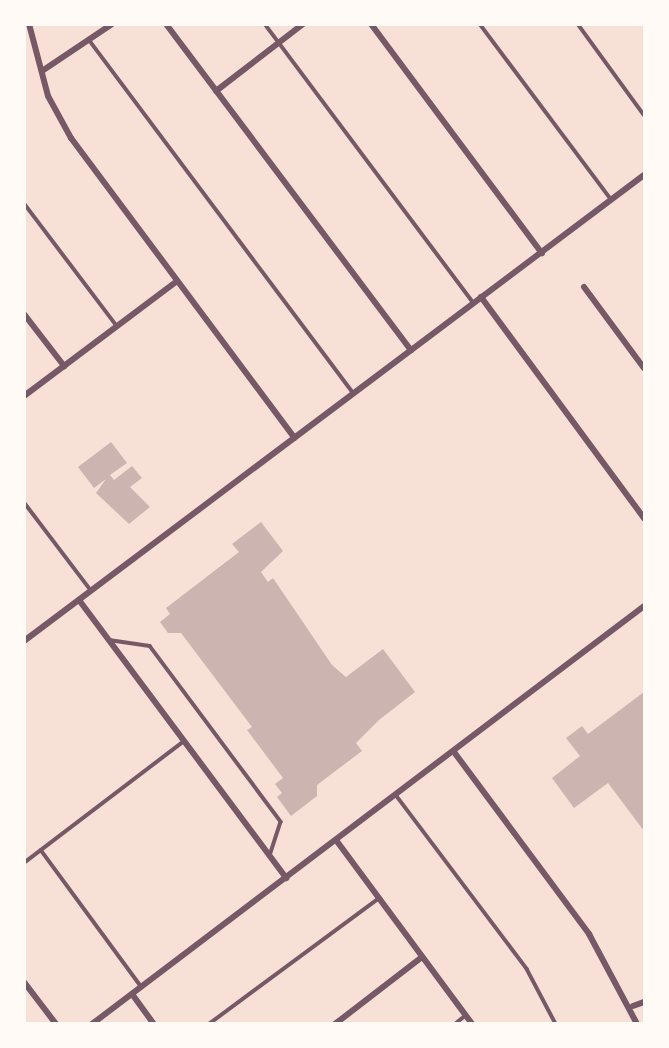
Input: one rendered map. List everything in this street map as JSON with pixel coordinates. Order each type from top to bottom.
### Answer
[{"type":"street","points":[[29,24],[42,71],[71,138],[295,438]]},
{"type":"street","points":[[42,71],[112,24]]},
{"type":"street","points":[[166,24],[411,350]]},
{"type":"street","points":[[216,91],[303,24]]},
{"type":"street","points":[[371,24],[542,253]]},
{"type":"street","points":[[24,641],[645,175]]},
{"type":"street","points":[[24,396],[176,282]]},
{"type":"street","points":[[584,287],[645,368]]},
{"type":"street","points":[[481,297],[645,518]]},
{"type":"street","points":[[24,314],[64,366]]},
{"type":"street","points":[[79,600],[286,878]]},
{"type":"street","points":[[92,1024],[645,606]]},
{"type":"street","points":[[454,752],[589,934],[633,1006],[637,1024]]},
{"type":"street","points":[[337,840],[472,1024]]},
{"type":"street","points":[[335,1024],[422,957]]},
{"type":"street","points":[[24,982],[56,1024]]},
{"type":"street","points":[[132,994],[154,1024]]},
{"type":"street","points":[[633,1006],[645,1002]]},
{"type":"lane","points":[[265,24],[474,303]]},
{"type":"lane","points":[[480,24],[612,200]]},
{"type":"lane","points":[[578,24],[645,115]]},
{"type":"lane","points":[[90,41],[354,394]]},
{"type":"lane","points":[[24,203],[117,326]]},
{"type":"lane","points":[[24,502],[92,591]]},
{"type":"lane","points":[[109,640],[150,646],[281,822],[270,856]]},
{"type":"lane","points":[[24,863],[184,741]]},
{"type":"lane","points":[[396,795],[527,970],[556,1024]]},
{"type":"lane","points":[[41,850],[141,986]]},
{"type":"lane","points":[[209,1024],[379,898]]},
{"type":"lane","points":[[455,1024],[466,1015]]},
{"type":"building","points":[[111,442],[127,463],[110,475],[114,480],[132,466],[142,478],[130,487],[150,507],[129,524],[96,493],[106,479],[94,488],[78,467]]},
{"type":"building","points":[[261,522],[283,551],[261,572],[268,582],[273,578],[332,665],[346,677],[383,649],[415,692],[379,720],[356,743],[362,751],[317,785],[317,796],[291,816],[277,797],[282,793],[275,784],[283,778],[247,730],[252,727],[181,633],[168,633],[160,622],[170,614],[166,608],[239,552],[232,544]]},
{"type":"building","points":[[644,692],[644,831],[608,783],[574,808],[552,778],[580,756],[566,738],[582,726],[588,734]]}]
